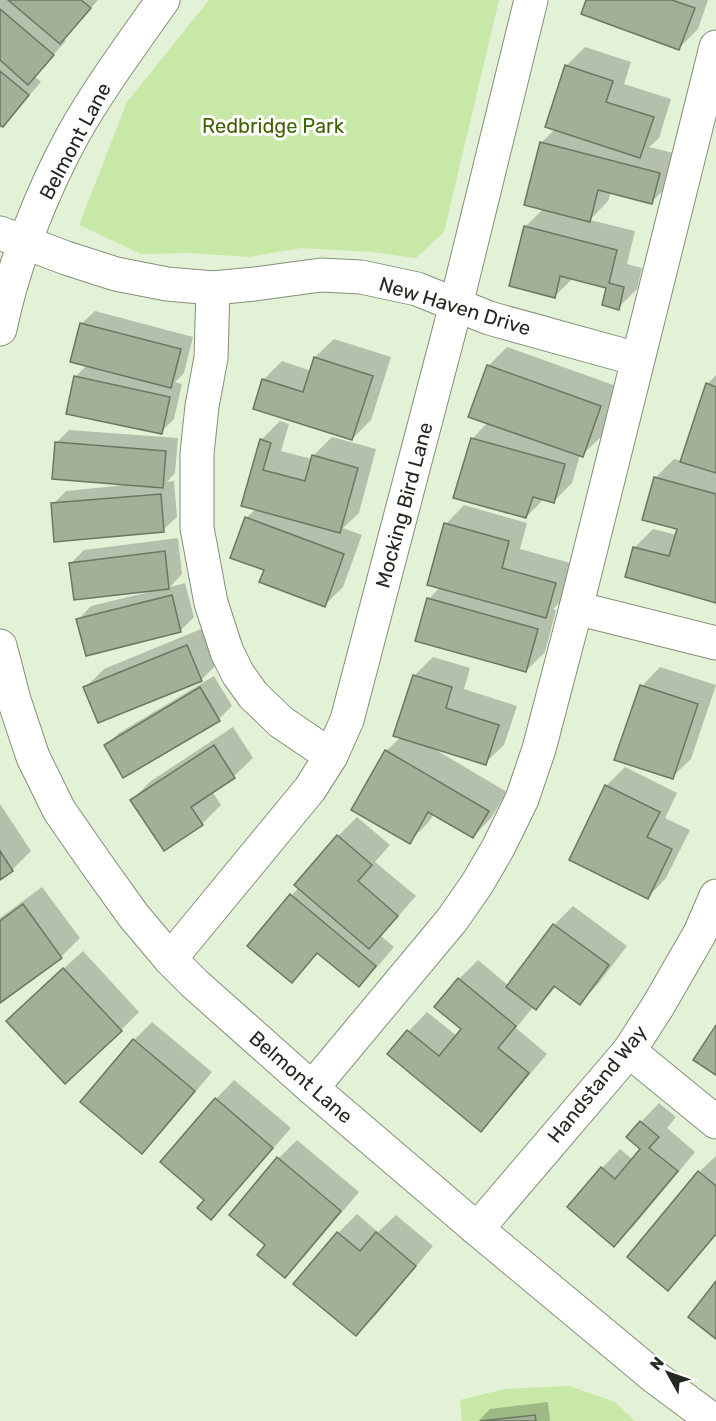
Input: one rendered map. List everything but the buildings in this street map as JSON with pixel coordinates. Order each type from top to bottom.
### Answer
[{"type":"street","name":"Belmont Lane","points":[[0,329],[9,295],[13,238],[115,68],[163,0]]},
{"type":"street","name":"Mocking Bird Lane","points":[[170,959],[310,789],[331,756],[347,720],[456,305],[531,0]]},
{"type":"street","points":[[312,1088],[452,920],[498,848],[522,799],[539,749],[576,608],[716,47]]},
{"type":"street","name":"New Haven Drive","points":[[13,238],[116,274],[168,284],[213,288],[321,275],[361,277],[417,290],[489,318],[638,359]]},
{"type":"street","points":[[213,288],[211,358],[202,406],[197,454],[197,528],[211,603],[227,651],[238,674],[253,695],[281,722],[331,756]]},
{"type":"street","points":[[576,608],[716,643]]},
{"type":"street","name":"Belmont Lane","points":[[0,646],[14,700],[33,757],[59,810],[133,915],[170,959],[312,1088],[477,1229],[656,1378],[714,1421]]},
{"type":"street","name":"Handstand Way","points":[[477,1229],[628,1051],[658,1006],[700,933],[716,896]]},
{"type":"street","points":[[628,1051],[716,1122]]},
{"type":"green space","name":"Redbridge Park","points":[[209,0],[499,0],[444,232],[416,258],[371,252],[301,248],[248,257],[189,253],[141,254],[79,225],[127,102]]},
{"type":"green space","points":[[569,1386],[615,1402],[635,1421],[462,1421],[460,1400],[505,1389]]}]
